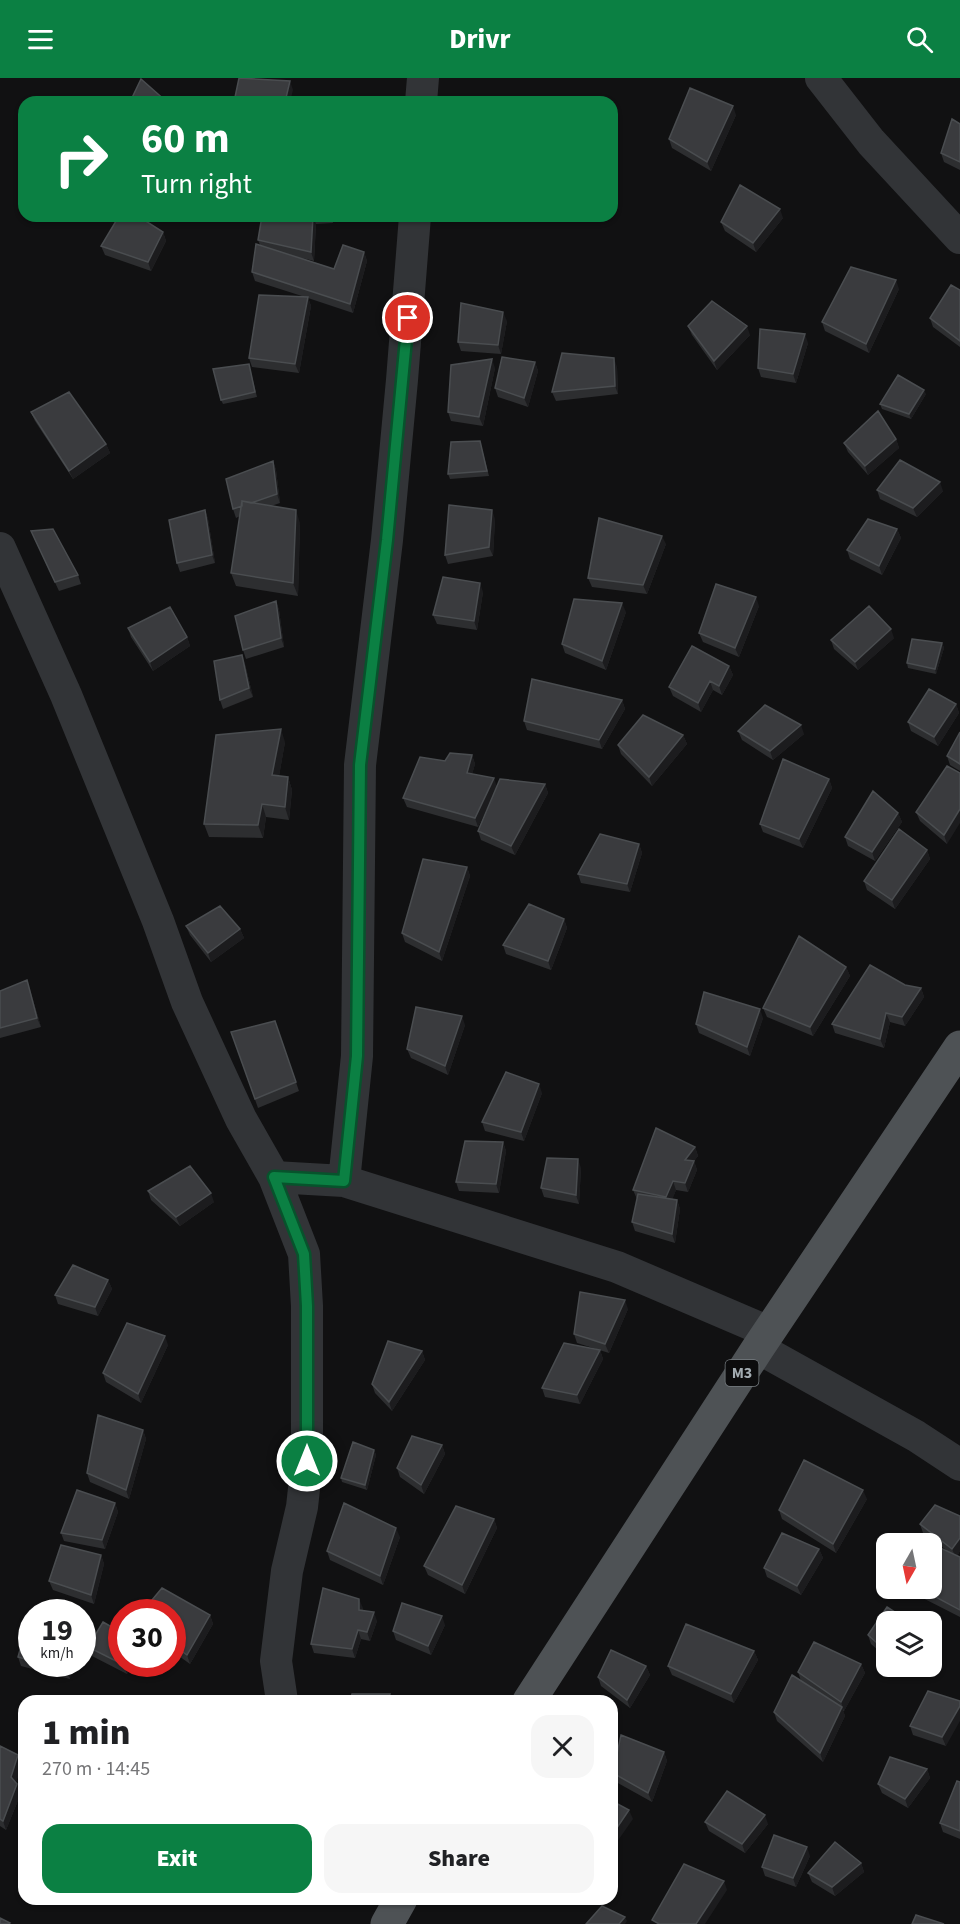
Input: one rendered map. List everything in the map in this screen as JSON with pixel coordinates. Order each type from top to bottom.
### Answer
[{"type":"main road","name":"M3","points":[[533,1695],[763,1340],[960,1047]]},
{"type":"main road","points":[[387,1924],[398,1905]]},
{"type":"street","points":[[422,96],[423,78]]},
{"type":"street","points":[[822,78],[871,142],[960,238]]},
{"type":"street","points":[[344,1181],[357,1056],[360,765],[387,540],[415,222]]},
{"type":"street","points":[[0,548],[75,717],[158,921],[187,1002],[241,1119],[274,1177],[304,1254],[307,1306],[307,1461],[302,1507],[287,1571],[276,1661],[281,1695]]},
{"type":"street","points":[[274,1177],[344,1181],[616,1267],[763,1340],[960,1466]]},
{"type":"building","points":[[239,78],[290,81],[286,96],[235,96]]},
{"type":"building","points":[[141,79],[160,96],[133,96]]},
{"type":"building","points":[[690,88],[733,106],[707,162],[669,139]]},
{"type":"building","points":[[952,119],[960,124],[960,162],[941,153]]},
{"type":"building","points":[[740,185],[780,209],[753,243],[721,222]]},
{"type":"building","points":[[115,222],[147,222],[163,232],[148,262],[101,246]]},
{"type":"building","points":[[261,222],[313,222],[311,252],[258,240]]},
{"type":"building","points":[[256,244],[334,269],[343,245],[364,252],[350,304],[252,272]]},
{"type":"building","points":[[851,267],[896,280],[866,344],[822,322]]},
{"type":"building","points":[[951,285],[960,290],[960,341],[930,318]]},
{"type":"building","points":[[259,295],[308,297],[295,364],[249,358]]},
{"type":"building","points":[[712,301],[747,326],[714,361],[688,326]]},
{"type":"building","points":[[461,303],[503,312],[498,345],[458,342]]},
{"type":"building","points":[[760,329],[805,334],[793,374],[758,368]]},
{"type":"building","points":[[562,353],[614,358],[615,386],[552,392]]},
{"type":"building","points":[[502,357],[535,362],[524,398],[495,388]]},
{"type":"building","points":[[492,359],[479,417],[448,412],[451,365]]},
{"type":"building","points":[[249,364],[255,392],[221,400],[213,369]]},
{"type":"building","points":[[898,375],[924,390],[909,414],[880,404]]},
{"type":"building","points":[[69,392],[106,444],[69,471],[31,412]]},
{"type":"building","points":[[878,411],[896,439],[865,466],[844,443]]},
{"type":"building","points":[[480,441],[487,471],[448,474],[451,442]]},
{"type":"building","points":[[900,460],[940,482],[913,508],[877,490]]},
{"type":"building","points":[[273,461],[277,494],[251,503],[242,501],[242,506],[233,509],[226,479]]},
{"type":"building","points":[[242,501],[296,510],[293,583],[231,573]]},
{"type":"building","points":[[449,505],[492,510],[489,547],[445,555]]},
{"type":"building","points":[[205,510],[212,555],[177,563],[169,520]]},
{"type":"building","points":[[599,518],[662,536],[643,585],[588,578]]},
{"type":"building","points":[[868,519],[897,529],[879,566],[847,550]]},
{"type":"building","points":[[53,529],[78,575],[55,582],[31,531]]},
{"type":"building","points":[[443,577],[480,583],[474,621],[433,615]]},
{"type":"building","points":[[716,584],[756,597],[735,648],[699,633]]},
{"type":"building","points":[[574,599],[622,603],[602,661],[562,644]]},
{"type":"building","points":[[276,601],[281,638],[243,650],[235,616]]},
{"type":"building","points":[[869,606],[891,629],[855,662],[831,640]]},
{"type":"building","points":[[170,607],[187,637],[150,662],[128,628]]},
{"type":"building","points":[[912,639],[942,643],[935,669],[907,663]]},
{"type":"building","points":[[692,646],[729,666],[719,686],[710,681],[698,703],[669,687]]},
{"type":"building","points":[[242,655],[249,688],[220,700],[214,661]]},
{"type":"building","points":[[532,679],[622,700],[599,740],[524,721]]},
{"type":"building","points":[[929,689],[956,704],[934,737],[908,722]]},
{"type":"building","points":[[765,705],[801,725],[770,751],[738,731]]},
{"type":"building","points":[[643,715],[683,735],[649,777],[618,745]]},
{"type":"building","points":[[281,729],[272,775],[288,777],[285,807],[262,804],[258,825],[204,824],[216,735]]},
{"type":"building","points":[[960,732],[960,764],[947,756]]},
{"type":"building","points":[[450,753],[472,755],[467,773],[494,778],[475,818],[403,798],[420,757],[445,761]]},
{"type":"building","points":[[783,759],[829,779],[799,839],[760,824]]},
{"type":"building","points":[[947,766],[960,773],[960,809],[944,835],[916,812]]},
{"type":"building","points":[[500,779],[545,784],[511,846],[478,831]]},
{"type":"building","points":[[873,791],[898,813],[872,852],[845,837]]},
{"type":"building","points":[[899,829],[927,850],[892,900],[864,881]]},
{"type":"building","points":[[600,834],[639,844],[627,884],[578,874]]},
{"type":"building","points":[[423,859],[467,867],[439,952],[402,933]]},
{"type":"building","points":[[529,904],[564,919],[548,961],[503,945]]},
{"type":"building","points":[[220,906],[240,929],[208,953],[186,926]]},
{"type":"building","points":[[799,936],[846,967],[810,1027],[763,1008]]},
{"type":"building","points":[[870,965],[905,985],[921,988],[902,1017],[886,1013],[880,1039],[832,1024]]},
{"type":"building","points":[[27,980],[37,1018],[0,1028],[0,991]]},
{"type":"building","points":[[704,992],[760,1009],[747,1047],[696,1024]]},
{"type":"building","points":[[416,1007],[462,1016],[445,1066],[407,1049]]},
{"type":"building","points":[[275,1021],[296,1082],[255,1099],[231,1032]]},
{"type":"building","points":[[506,1072],[539,1084],[521,1132],[482,1122]]},
{"type":"building","points":[[656,1128],[695,1147],[685,1160],[694,1161],[685,1183],[673,1181],[666,1197],[633,1190]]},
{"type":"building","points":[[465,1141],[503,1142],[496,1184],[456,1182]]},
{"type":"building","points":[[547,1158],[578,1159],[576,1195],[541,1188]]},
{"type":"building","points":[[190,1166],[211,1193],[176,1217],[148,1191]]},
{"type":"building","points":[[638,1194],[677,1200],[672,1234],[632,1222]]},
{"type":"building","points":[[73,1265],[108,1280],[95,1307],[55,1295]]},
{"type":"building","points":[[580,1292],[625,1300],[605,1344],[574,1334]]},
{"type":"building","points":[[127,1323],[165,1336],[138,1394],[103,1373]]},
{"type":"building","points":[[388,1341],[422,1351],[389,1402],[372,1384]]},
{"type":"building","points":[[564,1343],[600,1350],[577,1395],[542,1388]]},
{"type":"building","points":[[98,1415],[143,1430],[126,1490],[87,1473]]},
{"type":"building","points":[[412,1436],[442,1445],[421,1485],[397,1468]]},
{"type":"building","points":[[353,1442],[374,1450],[365,1485],[341,1478]]},
{"type":"building","points":[[804,1460],[863,1490],[833,1544],[779,1510]]},
{"type":"building","points":[[77,1490],[115,1503],[102,1540],[61,1533]]},
{"type":"building","points":[[344,1503],[396,1528],[380,1576],[327,1551]]},
{"type":"building","points":[[935,1505],[960,1516],[960,1538],[952,1549],[942,1541],[942,1533],[932,1533],[920,1524]]},
{"type":"building","points":[[456,1506],[494,1519],[462,1585],[424,1566]]},
{"type":"building","points":[[782,1533],[819,1549],[797,1586],[764,1568]]},
{"type":"building","points":[[61,1545],[101,1555],[91,1595],[49,1581]]},
{"type":"building","points":[[942,1549],[960,1557],[960,1610],[940,1599],[942,1599]]},
{"type":"building","points":[[162,1588],[182,1599],[153,1599]]},
{"type":"building","points":[[323,1588],[359,1599],[359,1610],[374,1612],[367,1632],[358,1630],[352,1649],[311,1644]]},
{"type":"building","points":[[186,1602],[210,1615],[186,1654]]},
{"type":"building","points":[[402,1603],[442,1616],[428,1646],[393,1631]]},
{"type":"building","points":[[103,1622],[108,1625],[108,1657],[96,1651],[96,1634]]},
{"type":"building","points":[[876,1623],[876,1642],[868,1635]]},
{"type":"building","points":[[686,1624],[754,1651],[731,1694],[668,1666]]},
{"type":"building","points":[[814,1642],[861,1664],[841,1702],[798,1672]]},
{"type":"building","points":[[611,1650],[646,1666],[627,1700],[598,1677]]},
{"type":"building","points":[[792,1675],[842,1707],[820,1753],[774,1712]]},
{"type":"building","points":[[928,1691],[960,1701],[960,1706],[942,1737],[910,1726]]},
{"type":"building","points":[[352,1694],[390,1694],[390,1695]]},
{"type":"building","points":[[621,1735],[664,1752],[648,1793],[618,1776],[618,1749]]},
{"type":"building","points":[[0,1746],[18,1755],[11,1777],[17,1784],[3,1821],[0,1819]]},
{"type":"building","points":[[890,1757],[927,1769],[905,1799],[878,1784]]},
{"type":"building","points":[[957,1781],[960,1782],[960,1831],[940,1823]]},
{"type":"building","points":[[727,1791],[765,1815],[742,1844],[705,1822]]},
{"type":"building","points":[[618,1804],[629,1810],[618,1826]]},
{"type":"building","points":[[774,1835],[807,1847],[793,1878],[762,1867]]},
{"type":"building","points":[[835,1842],[861,1863],[832,1887],[808,1873]]},
{"type":"building","points":[[684,1864],[724,1881],[696,1924],[659,1924],[652,1920]]},
{"type":"building","points":[[602,1906],[625,1917],[619,1924],[586,1924]]},
{"type":"building","points":[[916,1915],[944,1924],[912,1924]]},
{"type":"building","points":[[0,1918],[10,1923],[0,1924]]},
{"type":"route","points":[[307,1461],[307,1306],[304,1254],[274,1177],[344,1181],[357,1056],[360,765],[387,540],[408,318]]}]
